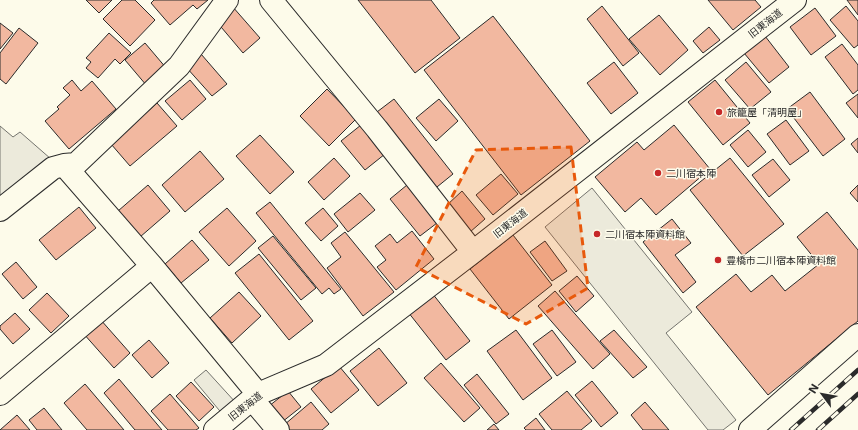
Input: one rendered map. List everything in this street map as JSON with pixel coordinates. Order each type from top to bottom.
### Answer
[{"type":"street","points":[[0,210],[53,168],[76,164],[179,66],[227,0]]},
{"type":"street","points":[[271,0],[377,129],[472,252]]},
{"type":"street","name":"旧東海道","points":[[215,430],[255,396],[326,365],[795,0]]},
{"type":"street","points":[[64,165],[152,266],[255,396],[278,430]]},
{"type":"street","points":[[0,394],[152,266]]},
{"type":"street","points":[[750,430],[858,335]]},
{"type":"highlighted area","points":[[571,147],[588,288],[526,324],[416,267],[476,150]]},
{"type":"shaded area","points":[[0,126],[13,137],[20,132],[51,159],[0,197]]},
{"type":"shaded area","points":[[592,188],[692,312],[666,333],[736,420],[723,430],[708,430],[545,227]]},
{"type":"shaded area","points":[[206,370],[237,404],[224,416],[194,380]]},
{"type":"building","points":[[86,0],[112,0],[99,13]]},
{"type":"building","points":[[122,0],[135,0],[155,20],[130,46],[103,19]]},
{"type":"building","points":[[154,0],[208,0],[197,9],[193,5],[170,25],[151,3]]},
{"type":"building","points":[[358,0],[431,0],[460,38],[415,73]]},
{"type":"building","points":[[708,0],[755,0],[761,7],[733,30]]},
{"type":"building","points":[[847,0],[858,0],[858,15]]},
{"type":"building","points":[[232,6],[260,38],[243,53],[216,21]]},
{"type":"building","points":[[602,6],[639,53],[623,66],[587,19]]},
{"type":"building","points":[[846,6],[858,21],[858,45],[854,48],[830,20]]},
{"type":"building","points":[[815,8],[836,36],[811,55],[790,27]]},
{"type":"building","points":[[659,15],[688,50],[660,75],[629,39]]},
{"type":"building","points":[[493,16],[590,141],[521,195],[424,70]]},
{"type":"building","points":[[0,23],[13,33],[0,49]]},
{"type":"building","points":[[709,27],[720,40],[703,53],[693,41]]},
{"type":"building","points":[[19,28],[38,43],[6,84],[0,79],[0,53]]},
{"type":"building","points":[[109,33],[131,53],[120,64],[115,59],[98,78],[86,68],[91,62],[86,58]]},
{"type":"building","points":[[765,36],[789,67],[769,83],[744,53]]},
{"type":"building","points":[[145,43],[167,69],[147,86],[125,60]]},
{"type":"building","points":[[842,44],[858,65],[858,90],[853,94],[825,57]]},
{"type":"building","points":[[201,54],[227,84],[212,96],[186,67]]},
{"type":"building","points":[[614,62],[638,93],[611,114],[587,83]]},
{"type":"building","points":[[746,62],[771,92],[750,109],[725,80]]},
{"type":"building","points":[[72,80],[81,91],[92,81],[116,109],[69,149],[45,121],[59,109],[57,107],[70,95],[63,88]]},
{"type":"building","points":[[190,80],[206,99],[182,120],[165,101]]},
{"type":"building","points":[[715,80],[750,123],[723,145],[688,102]]},
{"type":"building","points":[[327,89],[356,119],[329,146],[300,116]]},
{"type":"building","points":[[810,92],[845,139],[823,156],[787,109]]},
{"type":"building","points":[[858,94],[858,118],[846,103]]},
{"type":"building","points":[[394,99],[453,174],[432,191],[373,115]]},
{"type":"building","points":[[439,99],[458,121],[436,141],[416,118]]},
{"type":"building","points":[[157,103],[177,126],[130,166],[111,144]]},
{"type":"building","points":[[786,120],[809,151],[790,165],[767,134]]},
{"type":"building","points":[[361,125],[385,154],[365,170],[341,141]]},
{"type":"building","points":[[674,125],[710,169],[656,215],[641,198],[625,212],[595,177],[637,142],[644,150]]},
{"type":"building","points":[[748,130],[766,152],[748,167],[730,145]]},
{"type":"building","points":[[260,135],[294,172],[270,194],[236,156]]},
{"type":"building","points":[[858,138],[858,153],[851,144]]},
{"type":"building","points":[[200,151],[224,179],[185,212],[162,185]]},
{"type":"building","points":[[334,158],[350,176],[324,200],[308,182]]},
{"type":"building","points":[[730,158],[784,224],[743,256],[690,190]]},
{"type":"building","points":[[773,159],[790,180],[769,197],[752,175]]},
{"type":"building","points":[[501,174],[518,194],[493,215],[476,195]]},
{"type":"building","points":[[148,185],[170,211],[140,237],[118,211]]},
{"type":"building","points":[[407,185],[437,223],[420,236],[390,199]]},
{"type":"building","points":[[858,185],[858,202],[850,193]]},
{"type":"building","points":[[462,191],[485,219],[470,232],[447,205]]},
{"type":"building","points":[[360,193],[375,210],[348,232],[334,214]]},
{"type":"building","points":[[270,202],[341,289],[334,294],[329,288],[322,294],[256,213]]},
{"type":"building","points":[[79,207],[96,228],[56,260],[39,240]]},
{"type":"building","points":[[227,208],[256,241],[229,266],[199,232]]},
{"type":"building","points":[[323,208],[338,226],[321,241],[305,223]]},
{"type":"building","name":"豊橋市二川宿本陣資料館","points":[[827,212],[858,250],[858,321],[768,395],[696,307],[736,274],[751,292],[772,275],[785,291],[819,264],[797,237]]},
{"type":"building","points":[[672,219],[691,243],[675,255],[696,282],[683,293],[643,242]]},
{"type":"building","points":[[412,231],[434,259],[396,290],[377,267],[386,260],[375,246],[390,234],[397,243]]},
{"type":"building","points":[[345,232],[394,292],[363,316],[327,268],[341,257],[331,243]]},
{"type":"building","points":[[513,235],[552,285],[509,319],[470,269]]},
{"type":"building","points":[[273,236],[316,288],[301,300],[258,248]]},
{"type":"building","points":[[192,240],[209,260],[181,283],[165,264]]},
{"type":"building","points":[[545,241],[567,271],[552,281],[530,252]]},
{"type":"building","points":[[259,254],[313,321],[289,340],[235,273]]},
{"type":"building","points":[[16,262],[37,287],[23,299],[2,274]]},
{"type":"building","points":[[577,276],[594,296],[576,312],[559,291]]},
{"type":"building","points":[[555,291],[610,354],[593,369],[538,306]]},
{"type":"building","points":[[239,292],[261,316],[232,343],[210,318]]},
{"type":"building","points":[[47,293],[69,316],[51,333],[29,310]]},
{"type":"building","points":[[432,293],[470,341],[446,360],[408,312]]},
{"type":"building","points":[[15,313],[30,329],[13,344],[0,329],[0,326]]},
{"type":"building","points":[[100,319],[130,353],[114,368],[83,333]]},
{"type":"building","points":[[516,330],[552,378],[523,400],[487,351]]},
{"type":"building","points":[[552,330],[576,362],[557,376],[533,344]]},
{"type":"building","points":[[614,330],[647,367],[633,378],[600,341]]},
{"type":"building","points":[[149,340],[169,363],[152,378],[132,355]]},
{"type":"building","points":[[379,348],[407,383],[378,406],[350,371]]},
{"type":"building","points":[[441,363],[480,408],[464,422],[424,378]]},
{"type":"building","points":[[339,366],[359,390],[331,413],[311,389]]},
{"type":"building","points":[[477,374],[509,414],[496,424],[464,385]]},
{"type":"building","points":[[119,379],[162,430],[135,430],[104,393]]},
{"type":"building","points":[[592,381],[618,413],[601,427],[575,395]]},
{"type":"building","points":[[191,382],[214,407],[199,421],[176,396]]},
{"type":"building","points":[[85,384],[124,430],[87,430],[64,403]]},
{"type":"building","points":[[288,391],[301,407],[282,422],[269,406]]},
{"type":"building","points":[[567,391],[592,421],[581,430],[552,430],[539,414]]},
{"type":"building","points":[[170,394],[199,428],[196,430],[168,430],[151,411]]},
{"type":"building","points":[[311,402],[329,424],[322,430],[288,430],[284,425]]},
{"type":"building","points":[[645,402],[669,430],[643,430],[631,415]]},
{"type":"building","points":[[44,408],[62,430],[37,430],[29,420]]},
{"type":"building","points":[[17,415],[30,430],[0,430]]},
{"type":"building","points":[[536,418],[545,430],[526,430],[524,428]]},
{"type":"building","points":[[494,424],[499,430],[487,430]]},
{"type":"railway","points":[[791,430],[858,370]]},
{"type":"railway","points":[[818,430],[858,394]]},
{"type":"place","name":"旅籠屋「清明屋」","points":[[719,112]]},
{"type":"place","name":"二川宿本陣","points":[[658,173]]},
{"type":"place","name":"二川宿本陣資料館","points":[[597,234]]},
{"type":"place","name":"豊橋市二川宿本陣資料館","points":[[718,260]]}]
